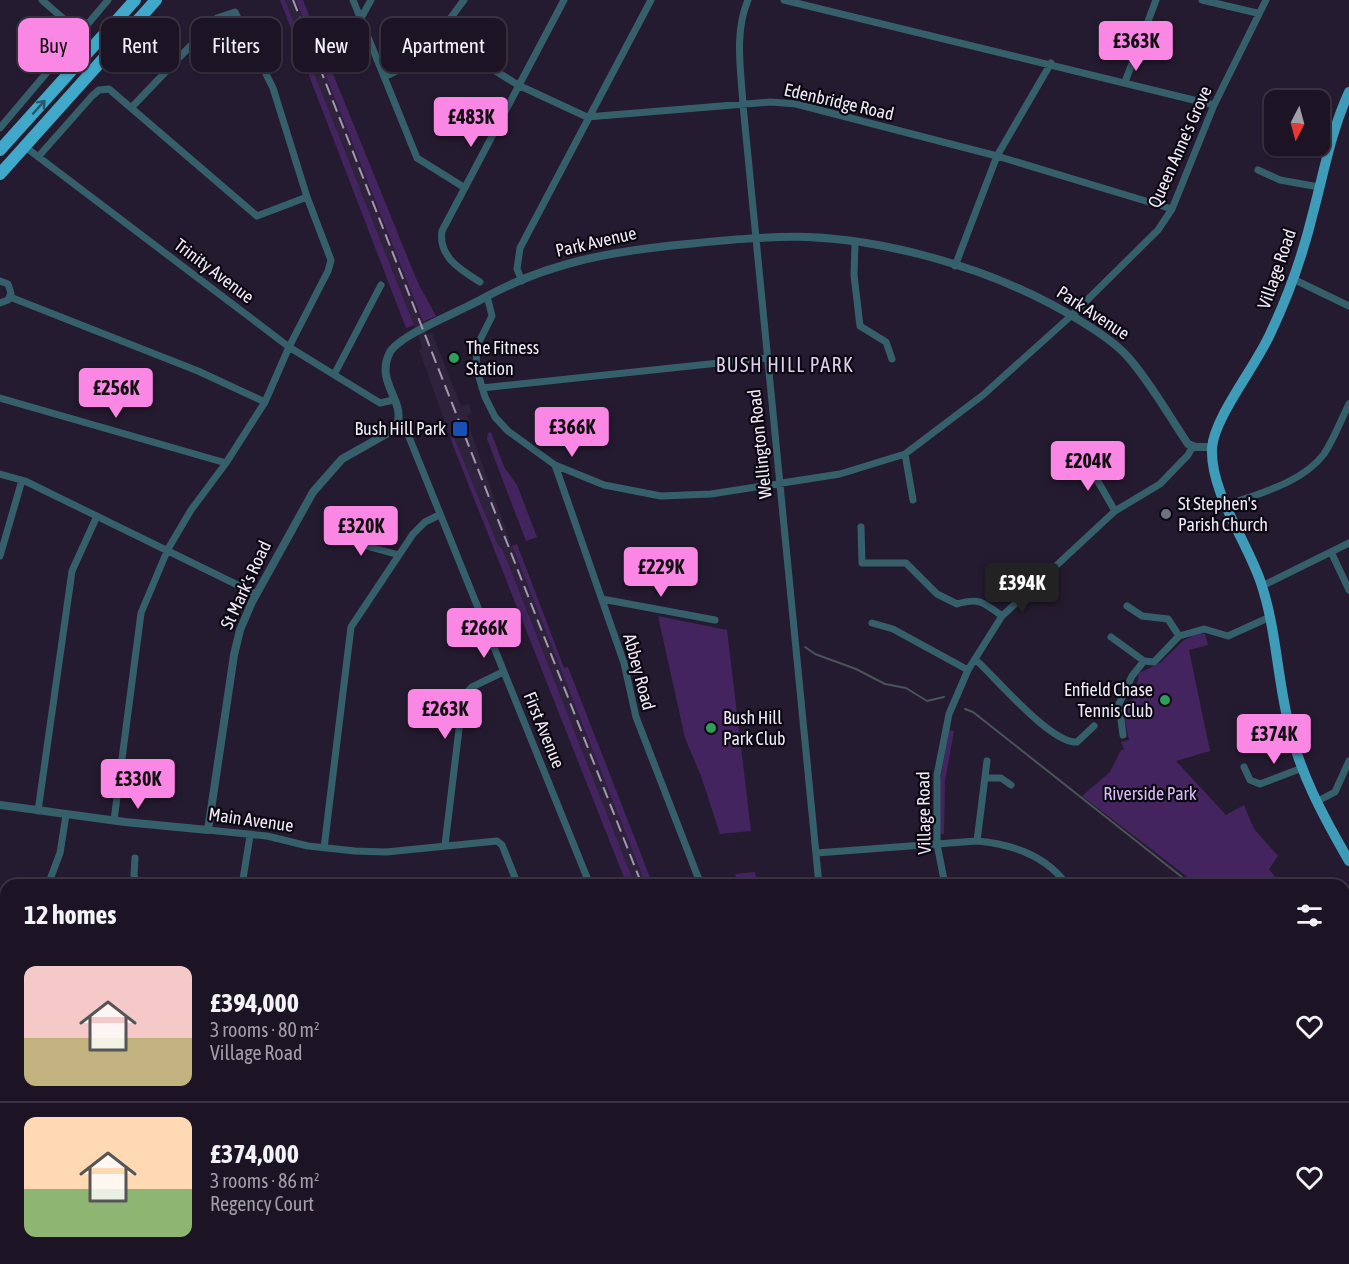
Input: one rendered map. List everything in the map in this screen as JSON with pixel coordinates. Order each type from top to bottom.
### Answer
[{"type":"highway","points":[[0,150],[135,0]]},
{"type":"highway","points":[[0,174],[156,0]]},
{"type":"highway","points":[[0,155],[17,143],[24,146]]},
{"type":"main road","name":"Village Road","points":[[1212,447],[1217,426],[1263,349],[1293,279],[1328,148],[1349,92]]},
{"type":"main road","points":[[1212,447],[1215,478],[1262,586],[1270,618],[1285,711],[1302,768],[1316,802],[1349,861]]},
{"type":"street","points":[[42,0],[63,18]]},
{"type":"street","points":[[89,24],[108,0]]},
{"type":"street","points":[[353,0],[361,18]]},
{"type":"street","points":[[361,18],[371,0]]},
{"type":"street","points":[[451,18],[464,0]]},
{"type":"street","points":[[480,282],[448,258],[441,239],[447,221],[564,0]]},
{"type":"street","points":[[522,281],[516,262],[520,248],[587,117],[651,0]]},
{"type":"street","name":"Wellington Road","points":[[748,0],[742,14],[740,32],[743,105],[754,238],[818,879]]},
{"type":"street","points":[[784,0],[1051,63],[1214,105]]},
{"type":"street","points":[[1125,82],[1156,0]]},
{"type":"street","points":[[1202,0],[1257,14]]},
{"type":"street","name":"Queen Anne's Grove","points":[[905,454],[983,395],[1072,315],[1158,230],[1172,209],[1214,105],[1257,14],[1266,0]]},
{"type":"street","points":[[114,820],[141,613],[168,549],[191,510],[226,464],[265,402],[289,346],[330,265],[306,197],[273,88],[235,12],[217,18],[132,107]]},
{"type":"street","points":[[369,39],[417,158],[465,188]]},
{"type":"street","points":[[955,266],[997,156],[1051,63]]},
{"type":"street","points":[[0,128],[48,72]]},
{"type":"street","points":[[384,77],[396,72]]},
{"type":"street","name":"Edenbridge Road","points":[[497,72],[518,85],[587,117],[771,102],[796,104],[997,156],[1172,209]]},
{"type":"street","points":[[38,157],[99,90],[111,90],[258,216],[306,197]]},
{"type":"street","name":"Trinity Avenue","points":[[24,146],[289,346],[380,403],[393,400]]},
{"type":"street","points":[[1258,170],[1280,180],[1319,187]]},
{"type":"street","name":"Park Avenue","points":[[487,296],[574,260],[604,253],[754,238],[810,237],[855,243],[955,266],[1018,286],[1072,315],[1127,355],[1188,444],[1193,446]]},
{"type":"street","points":[[855,243],[854,275],[860,326],[886,342],[892,360]]},
{"type":"street","points":[[1293,279],[1349,306]]},
{"type":"street","points":[[0,281],[10,286],[10,297]]},
{"type":"street","points":[[335,373],[381,285]]},
{"type":"street","points":[[487,296],[492,316],[477,346],[476,355],[482,388],[495,417],[508,431],[555,465],[604,484],[661,496],[711,494],[840,474],[905,454],[913,500]]},
{"type":"street","name":"First Avenue","points":[[487,296],[395,345],[388,357],[386,378],[398,413],[398,422],[407,432],[588,879]]},
{"type":"street","points":[[10,297],[198,371],[265,402]]},
{"type":"street","points":[[0,303],[10,297]]},
{"type":"street","points":[[482,388],[766,358]]},
{"type":"street","points":[[0,398],[226,464]]},
{"type":"street","points":[[1227,506],[1302,474],[1324,453],[1349,404]]},
{"type":"street","name":"St Mark's Road","points":[[207,830],[234,655],[240,630],[256,594],[313,492],[342,459],[388,432],[398,422]]},
{"type":"street","points":[[1193,446],[1212,447]]},
{"type":"street","name":"Village Road","points":[[944,879],[938,844],[937,775],[949,714],[968,670],[1002,616],[1114,511],[1160,484],[1188,455],[1193,446]]},
{"type":"street","points":[[1085,459],[1114,511]]},
{"type":"street","name":"Abbey Road","points":[[555,465],[624,663],[636,717],[698,879]]},
{"type":"street","points":[[0,474],[22,480],[168,549],[256,594]]},
{"type":"street","points":[[0,556],[22,480]]},
{"type":"street","points":[[324,848],[351,627],[418,527],[439,515]]},
{"type":"street","points":[[38,811],[72,572],[96,516]]},
{"type":"street","points":[[861,527],[862,563],[906,563],[937,594],[957,604],[973,600],[983,602],[1002,616]]},
{"type":"street","points":[[360,533],[359,544],[399,555]]},
{"type":"street","points":[[1262,586],[1332,554],[1349,543]]},
{"type":"street","points":[[1332,554],[1349,590]]},
{"type":"street","points":[[602,599],[711,617]]},
{"type":"street","points":[[1127,606],[1142,616],[1168,619],[1179,636]]},
{"type":"street","points":[[1111,637],[1144,661],[1154,662],[1179,636],[1204,629],[1228,636],[1270,618]]},
{"type":"street","points":[[872,623],[893,629],[968,670]]},
{"type":"street","points":[[976,660],[1036,717],[1066,741],[1077,742],[1094,726]]},
{"type":"street","points":[[1123,735],[1119,704],[1131,676],[1144,661]]},
{"type":"street","points":[[445,845],[463,696],[472,687],[503,672]]},
{"type":"street","points":[[976,840],[987,761]]},
{"type":"street","points":[[1316,802],[1335,792],[1349,762]]},
{"type":"street","points":[[1244,767],[1250,780],[1260,784],[1302,768]]},
{"type":"street","points":[[985,778],[1001,778],[1011,785]]},
{"type":"street","name":"Main Avenue","points":[[0,805],[66,815],[267,836],[324,848],[386,852],[497,841],[502,846],[516,879]]},
{"type":"street","points":[[50,879],[60,853],[66,815]]},
{"type":"street","points":[[243,879],[250,836]]},
{"type":"street","points":[[816,853],[976,840],[1000,843],[1023,851],[1045,863],[1061,879]]},
{"type":"street","points":[[135,858],[135,879]]},
{"type":"shaded area","points":[[285,0],[296,0],[303,18],[293,18],[293,20]]},
{"type":"shaded area","points":[[314,72],[324,72],[427,334],[432,333],[461,406],[469,404],[472,413],[467,416],[471,425],[469,427],[512,547],[644,879],[633,879],[503,550],[498,545],[453,435],[450,436],[419,350],[422,348]]},
{"type":"green space","points":[[280,0],[285,0],[293,20],[293,34]]},
{"type":"green space","points":[[296,0],[303,0],[310,18],[303,18]]},
{"type":"green space","points":[[308,72],[314,72],[414,325],[406,328]]},
{"type":"green space","points":[[324,72],[332,72],[418,283],[436,316],[423,322]]},
{"type":"green space","points":[[491,432],[504,467],[517,485],[537,537],[526,541],[487,439],[488,433]]},
{"type":"green space","points":[[453,435],[498,545],[503,550],[633,879],[625,879],[450,436]]},
{"type":"green space","points":[[517,544],[564,668],[568,667],[651,879],[644,879],[512,546]]},
{"type":"green space","name":"Bush Hill Park Club","points":[[658,616],[727,630],[751,831],[720,834],[701,776],[685,738]]},
{"type":"green space","name":"Riverside Park","points":[[1199,633],[1205,634],[1208,645],[1189,650],[1210,751],[1176,761],[1226,815],[1244,805],[1254,829],[1278,856],[1269,869],[1274,879],[1190,879],[1082,796],[1110,772],[1121,750],[1124,750],[1121,742],[1129,740],[1122,708],[1128,706],[1135,695],[1131,690],[1137,684],[1139,673],[1160,663],[1184,640]]},
{"type":"green space","points":[[949,730],[954,731],[945,781],[944,834],[939,834],[940,780]]},
{"type":"green space","points":[[755,872],[756,879],[737,879],[735,874]]},
{"type":"waterway","points":[[805,647],[815,654],[856,669],[885,684],[906,688],[927,701],[944,697]]},
{"type":"waterway","points":[[965,709],[973,712],[1184,879]]},
{"type":"railway","points":[[293,0],[640,879]]},
{"type":"place","name":"The Fitness Station","points":[[454,358]]},
{"type":"place","name":"Bush Hill Park","points":[[460,429]]},
{"type":"place","name":"St Stephen's Parish Church","points":[[1166,514]]},
{"type":"place","name":"Enfield Chase Tennis Club","points":[[1165,700]]},
{"type":"place","name":"Bush Hill Park Club","points":[[711,728]]},
{"type":"district","name":"BUSH HILL PARK","points":[[785,365]]}]
